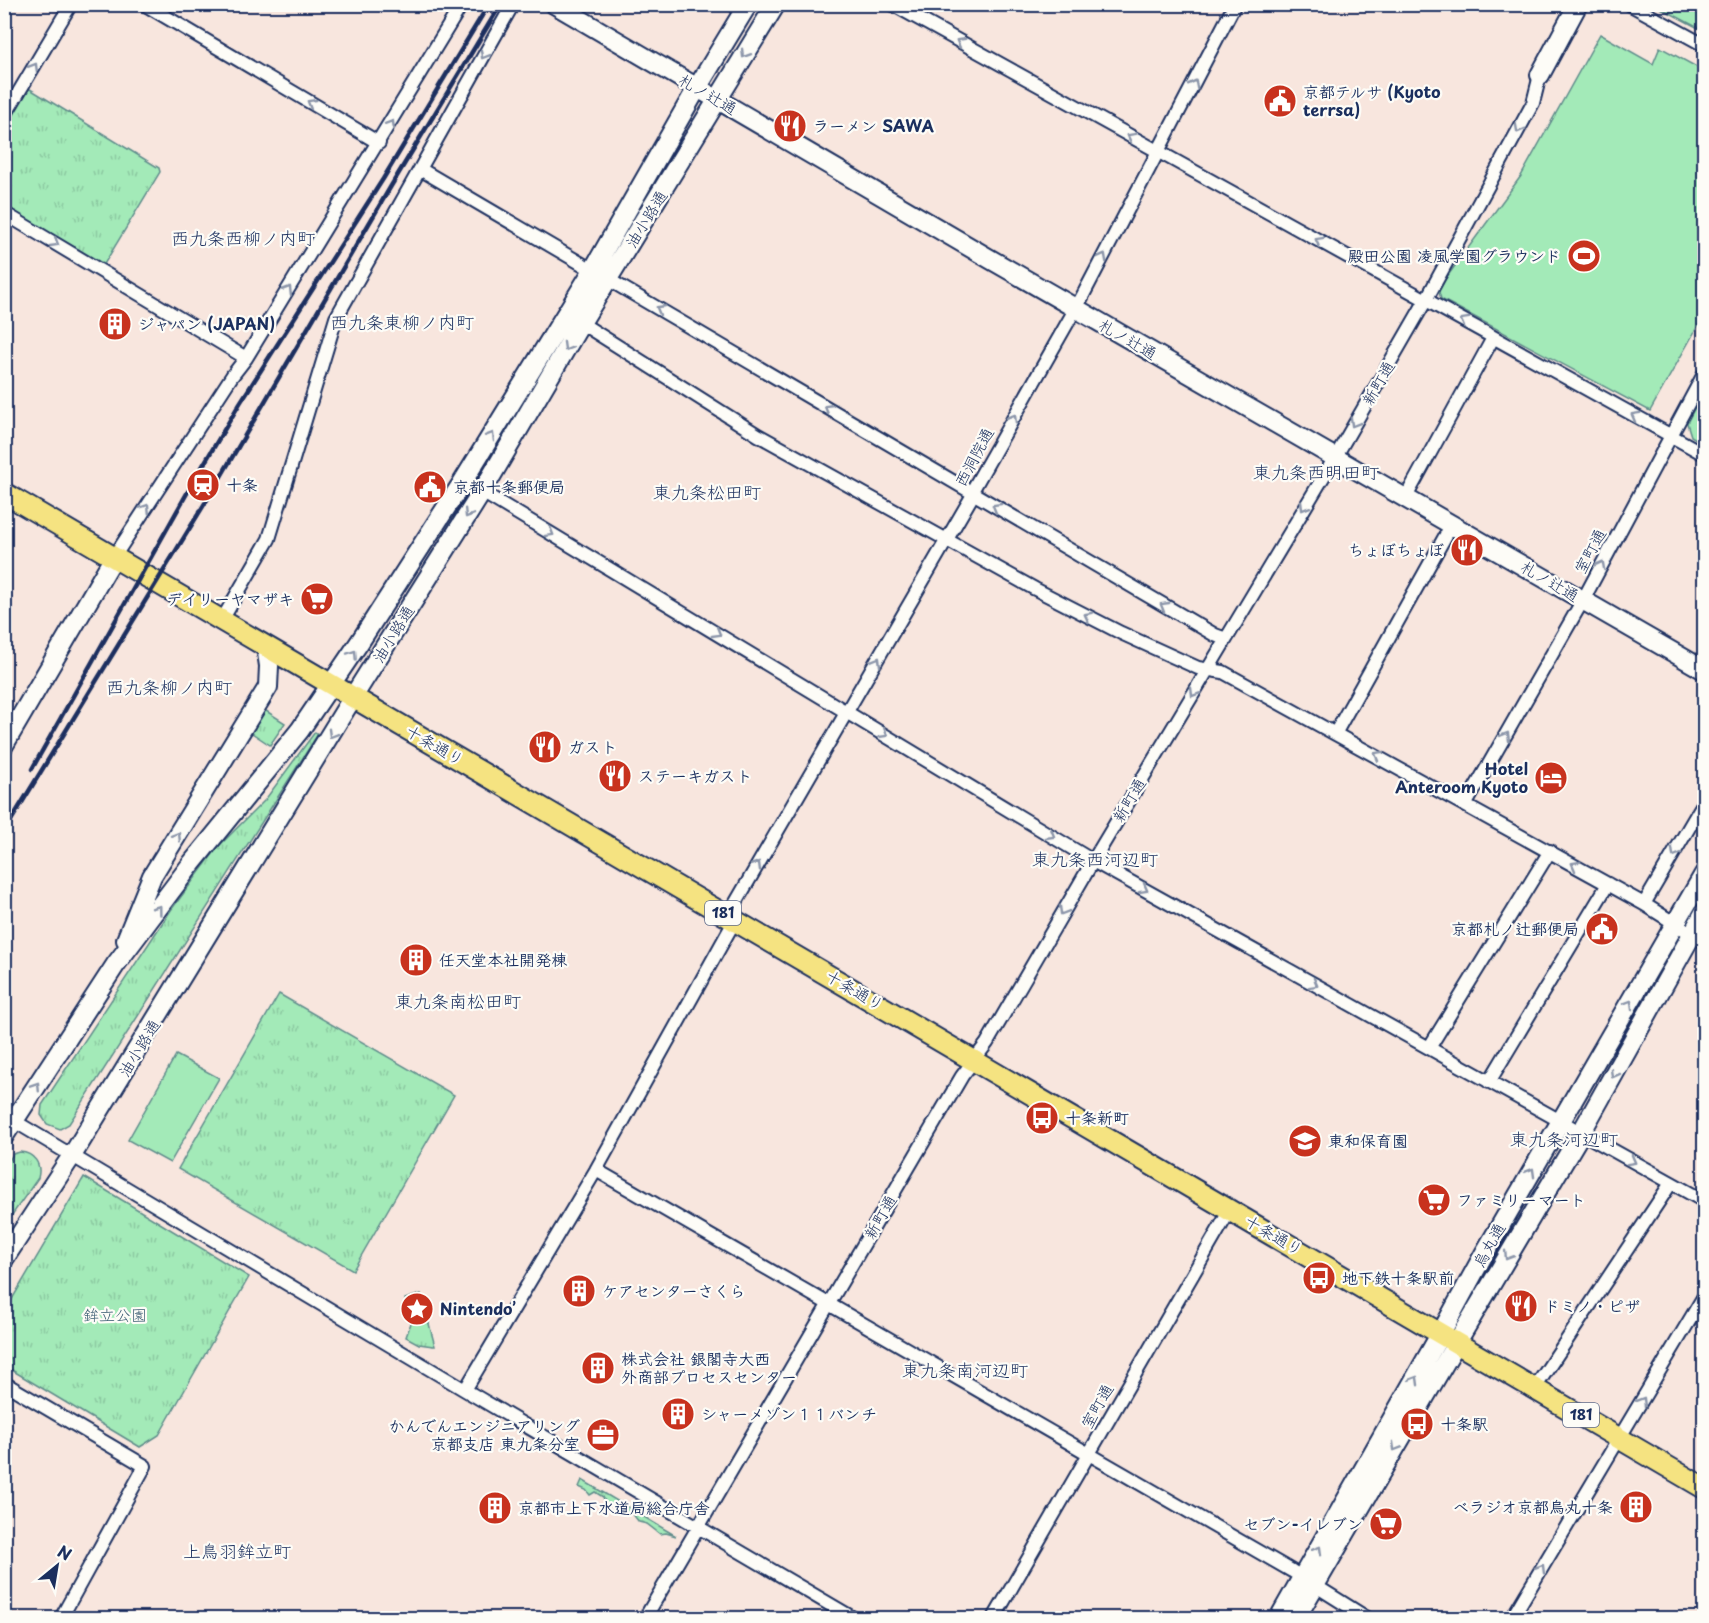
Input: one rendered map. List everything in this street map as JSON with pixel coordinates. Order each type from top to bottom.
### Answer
[{"type":"main road","name":"十条通り","points":[[4,493],[1704,1488]]},
{"type":"street","points":[[4,117],[71,4]]},
{"type":"street","points":[[144,4],[379,143]]},
{"type":"street","points":[[4,745],[114,557],[232,375],[246,358],[462,4]]},
{"type":"street","points":[[222,620],[269,539],[336,318],[513,4]]},
{"type":"street","name":"札ノ辻通","points":[[554,4],[1704,670]]},
{"type":"street","name":"油小路通","points":[[4,1136],[9,1117],[116,964],[192,863],[300,730],[332,684],[462,483],[593,270],[748,4]]},
{"type":"street","name":"油小路通","points":[[4,1259],[73,1154],[353,697],[482,492],[581,323],[776,4]]},
{"type":"street","points":[[892,4],[1704,454]]},
{"type":"street","name":"西洞院通","points":[[465,1390],[596,1170],[731,918],[971,498],[972,491],[1076,308],[1235,4]]},
{"type":"street","name":"新町通","points":[[645,1618],[962,1076],[987,1043],[1426,300],[1533,103],[1540,75],[1578,4]]},
{"type":"street","points":[[1629,4],[1704,45]]},
{"type":"street","points":[[420,168],[1215,635],[1226,639]]},
{"type":"street","points":[[4,213],[246,358]]},
{"type":"street","points":[[581,323],[749,430],[873,501],[1121,633],[1198,668],[1223,672],[1644,903],[1698,938]]},
{"type":"street","points":[[1406,497],[1493,338]]},
{"type":"street","name":"室町通","points":[[1466,804],[1583,600],[1704,374]]},
{"type":"street","points":[[482,492],[1093,861],[1704,1201]]},
{"type":"street","points":[[1336,732],[1452,524]]},
{"type":"street","points":[[116,964],[152,876],[268,687],[269,666],[266,646]]},
{"type":"street","points":[[1644,903],[1704,802]]},
{"type":"street","points":[[1429,1048],[1550,851]]},
{"type":"street","name":"烏丸通","points":[[1449,1338],[1484,1254],[1704,874]]},
{"type":"street","points":[[1489,1082],[1608,884]]},
{"type":"street","name":"烏丸通","points":[[1279,1618],[1309,1582],[1449,1338],[1581,1133],[1698,938],[1704,913]]},
{"type":"street","points":[[9,1117],[465,1390],[853,1618]]},
{"type":"street","points":[[596,1170],[1090,1454],[1367,1618]]},
{"type":"street","points":[[1535,1388],[1671,1183]]},
{"type":"street","name":"室町通","points":[[994,1618],[1230,1210]]},
{"type":"street","points":[[4,1251],[24,1229]]},
{"type":"street","points":[[1512,1618],[1704,1296]]},
{"type":"street","points":[[4,1383],[145,1466],[61,1618]]},
{"type":"street","name":"烏丸通","points":[[1296,1618],[1309,1582]]},
{"type":"green space","points":[[1655,5],[1704,5],[1704,31]]},
{"type":"green space","name":"殿田公園 凌風学園グラウンド","points":[[1600,34],[1653,64],[1660,47],[1704,71],[1704,315],[1650,411],[1441,299],[1438,289],[1521,176]]},
{"type":"green space","points":[[30,89],[159,168],[160,172],[103,266],[5,209],[5,127],[26,91]]},
{"type":"green space","points":[[1704,390],[1704,444],[1691,436],[1687,423]]},
{"type":"green space","points":[[263,709],[285,723],[270,745],[249,731]]},
{"type":"green space","points":[[315,732],[318,734],[69,1124],[60,1129],[47,1124],[41,1115],[42,1105],[171,910],[219,846],[265,800]]},
{"type":"green space","points":[[279,994],[454,1095],[353,1270],[178,1169]]},
{"type":"green space","points":[[176,1055],[219,1078],[170,1163],[128,1140]]},
{"type":"green space","points":[[20,1152],[36,1160],[39,1168],[38,1178],[5,1225],[5,1168],[13,1154]]},
{"type":"green space","name":"鉾立公園","points":[[84,1177],[249,1277],[159,1435],[140,1447],[5,1366],[5,1311]]},
{"type":"green space","points":[[421,1294],[435,1346],[419,1344],[406,1337],[411,1323],[405,1299]]},
{"type":"green space","points":[[582,1480],[676,1536],[660,1534],[647,1524],[639,1522],[632,1513],[623,1513],[618,1506],[606,1504],[603,1497],[595,1492],[590,1495],[579,1487]]},
{"type":"railway","points":[[32,769],[240,403],[383,179],[489,4]]},
{"type":"railway","points":[[4,832],[213,490],[391,186],[501,4]]},
{"type":"place","name":"京都テルサ (Kyoto terrsa)","points":[[1280,101]]},
{"type":"place","name":"ラーメン SAWA","points":[[790,126]]},
{"type":"place","name":"殿田公園 凌風学園グラウンド","points":[[1584,256]]},
{"type":"place","name":"ジャパン (JAPAN)","points":[[115,324]]},
{"type":"place","name":"十条","points":[[203,485]]},
{"type":"place","name":"京都十条郵便局","points":[[430,487]]},
{"type":"place","name":"ちょぼちょぼ","points":[[1467,550]]},
{"type":"place","name":"デイリーヤマザキ","points":[[317,599]]},
{"type":"place","name":"ガスト","points":[[545,747]]},
{"type":"place","name":"ステーキガスト","points":[[615,776]]},
{"type":"place","name":"Hotel Anteroom Kyoto","points":[[1551,778]]},
{"type":"place","name":"京都札ノ辻郵便局","points":[[1602,929]]},
{"type":"place","name":"任天堂本社開発棟","points":[[416,960]]},
{"type":"place","name":"十条新町","points":[[1042,1118]]},
{"type":"place","name":"東和保育園","points":[[1305,1141]]},
{"type":"place","name":"ファミリーマート","points":[[1434,1200]]},
{"type":"place","name":"地下鉄十条駅前","points":[[1319,1278]]},
{"type":"place","name":"ケアセンターさくら","points":[[579,1291]]},
{"type":"place","name":"ドミノ・ピザ","points":[[1521,1306]]},
{"type":"place","name":"Nintendo’","points":[[417,1309]]},
{"type":"place","name":"株式会社 銀閣寺大西 外商部プロセスセンター","points":[[598,1368]]},
{"type":"place","name":"シャーメゾン１１バンチ","points":[[678,1414]]},
{"type":"place","name":"十条駅","points":[[1417,1424]]},
{"type":"place","name":"かんでんエンジニアリング 京都支店 東九条分室","points":[[603,1435]]},
{"type":"place","name":"ベラジオ京都烏丸十条","points":[[1636,1507]]},
{"type":"place","name":"京都市上下水道局総合庁舎","points":[[495,1508]]},
{"type":"place","name":"セブン-イレブン","points":[[1386,1524]]},
{"type":"district","name":"西九条西柳ノ内町","points":[[243,239]]},
{"type":"district","name":"西九条東柳ノ内町","points":[[402,323]]},
{"type":"district","name":"東九条西明田町","points":[[1316,473]]},
{"type":"district","name":"東九条松田町","points":[[707,493]]},
{"type":"district","name":"西九条柳ノ内町","points":[[169,688]]},
{"type":"district","name":"東九条西河辺町","points":[[1095,860]]},
{"type":"district","name":"東九条南松田町","points":[[458,1002]]},
{"type":"district","name":"東九条河辺町","points":[[1564,1140]]},
{"type":"district","name":"東九条南河辺町","points":[[965,1371]]},
{"type":"district","name":"上鳥羽鉾立町","points":[[237,1552]]}]
